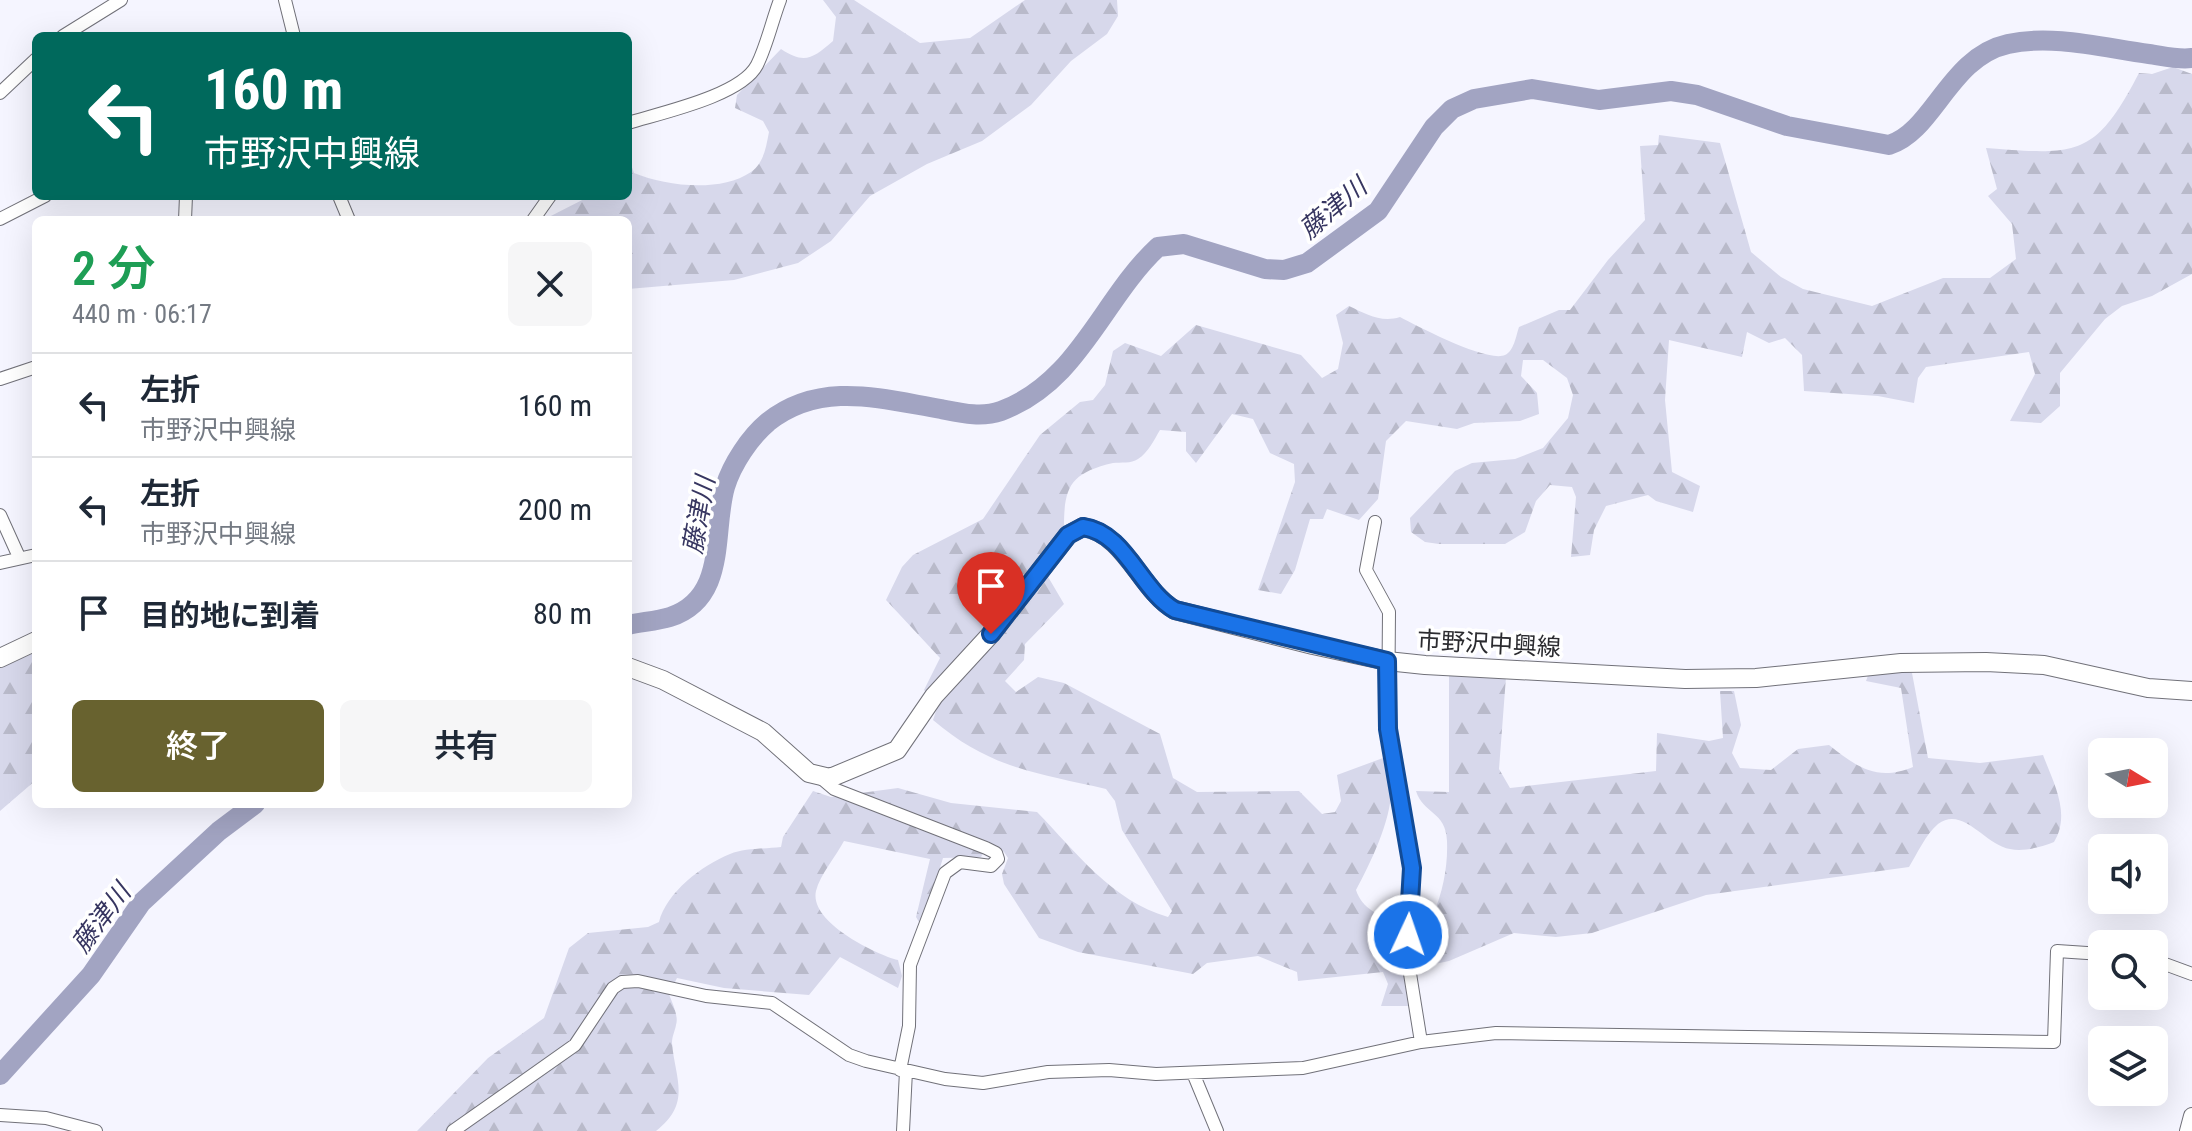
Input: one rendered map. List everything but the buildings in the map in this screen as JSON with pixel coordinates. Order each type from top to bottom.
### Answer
[{"type":"main road","name":"市野沢中興線","points":[[821,778],[830,778],[897,750],[934,696],[991,634],[1068,535],[1083,527],[1099,533],[1128,557],[1155,595],[1175,610],[1387,661],[1685,679],[1756,678],[1901,663],[1986,662],[2044,665],[2148,688],[2192,691]]},
{"type":"main road","points":[[0,658],[32,643]]},
{"type":"main road","points":[[632,668],[663,680],[763,732],[809,773],[821,778]]},
{"type":"street","points":[[69,32],[121,0]]},
{"type":"street","points":[[285,0],[293,32]]},
{"type":"street","points":[[632,122],[678,108],[739,82],[756,65],[780,0]]},
{"type":"street","points":[[0,93],[32,63]]},
{"type":"street","points":[[0,219],[37,200]]},
{"type":"street","points":[[0,379],[32,368]]},
{"type":"street","points":[[0,515],[19,557]]},
{"type":"street","points":[[1375,522],[1366,570],[1389,612],[1388,729],[1412,868],[1407,955],[1421,1042]]},
{"type":"street","points":[[0,563],[32,555]]},
{"type":"street","points":[[821,778],[834,789],[986,848],[996,853],[998,859],[991,866],[960,862],[945,873],[910,965],[909,1026],[903,1070],[903,1131]]},
{"type":"street","points":[[453,1131],[575,1045],[588,1029],[603,999],[622,982],[638,981],[706,996],[772,1003],[849,1055],[903,1070],[983,1083],[1048,1072],[1193,1073],[1303,1068],[1421,1042],[1496,1033],[2054,1042],[2057,951],[2088,953]]},
{"type":"street","points":[[2168,965],[2192,974]]},
{"type":"street","points":[[1193,1073],[1217,1131]]},
{"type":"street","points":[[0,1115],[25,1116],[96,1131]]},
{"type":"street","points":[[2188,1131],[2192,1116]]},
{"type":"green space","points":[[823,0],[854,0],[920,43],[970,38],[1025,0],[1117,0],[1118,16],[1107,34],[1071,61],[1031,105],[982,141],[927,164],[870,196],[831,241],[798,263],[734,280],[632,289],[632,216],[551,216],[582,200],[632,200],[632,167],[634,173],[647,178],[693,185],[724,183],[751,172],[762,159],[769,132],[763,121],[735,108],[737,95],[781,49],[803,58],[820,52],[833,41],[836,17]]},
{"type":"green space","points":[[2173,67],[2192,74],[2192,274],[2152,296],[2122,306],[2105,319],[2060,373],[2060,406],[2041,423],[2010,421],[2035,374],[2029,352],[1926,367],[1918,378],[1914,403],[1878,396],[1804,391],[1802,355],[1785,338],[1769,343],[1747,332],[1742,357],[1669,340],[1665,400],[1672,472],[1700,486],[1693,512],[1656,501],[1648,495],[1606,506],[1594,530],[1590,555],[1571,557],[1576,497],[1572,487],[1550,485],[1536,501],[1525,532],[1505,544],[1425,542],[1411,532],[1410,518],[1455,471],[1472,463],[1515,459],[1543,448],[1568,418],[1573,395],[1567,378],[1543,360],[1523,360],[1521,376],[1537,393],[1539,414],[1520,421],[1474,423],[1457,429],[1406,421],[1386,441],[1378,499],[1359,520],[1327,509],[1323,519],[1310,519],[1295,570],[1281,594],[1258,590],[1295,482],[1294,464],[1270,453],[1253,419],[1232,414],[1196,463],[1186,451],[1186,432],[1160,430],[1148,450],[1138,459],[1099,467],[1072,484],[1066,502],[1064,527],[1037,558],[1064,604],[1025,644],[1024,660],[1005,681],[1016,692],[1038,677],[1064,683],[1160,734],[1173,778],[1197,792],[1299,791],[1322,814],[1335,812],[1341,801],[1337,775],[1383,758],[1391,785],[1388,814],[1356,890],[1367,907],[1398,922],[1408,1006],[1381,1006],[1388,984],[1383,972],[1298,981],[1297,972],[1258,956],[1207,963],[1193,974],[1078,952],[1039,938],[1004,884],[1002,874],[1008,858],[1004,852],[989,844],[981,857],[943,858],[924,919],[919,922],[916,917],[930,859],[844,841],[818,885],[817,903],[823,914],[846,935],[898,960],[902,976],[898,988],[840,957],[809,995],[724,988],[677,978],[669,994],[677,1018],[672,1043],[678,1100],[667,1121],[656,1131],[417,1131],[488,1058],[544,1018],[569,948],[588,933],[648,927],[659,922],[677,891],[719,859],[742,851],[781,847],[783,837],[813,791],[831,797],[898,788],[951,803],[1037,812],[1112,887],[1148,910],[1168,917],[1172,911],[1122,830],[1115,801],[1106,789],[1035,773],[994,759],[933,720],[938,705],[924,690],[940,658],[886,600],[902,567],[913,555],[983,519],[1040,435],[1080,402],[1093,400],[1105,385],[1113,351],[1125,343],[1161,356],[1196,325],[1301,355],[1322,378],[1338,369],[1343,343],[1336,315],[1349,306],[1380,318],[1400,317],[1453,343],[1484,354],[1505,355],[1513,347],[1519,327],[1559,310],[1570,310],[1608,260],[1645,220],[1640,146],[1658,145],[1659,135],[1720,143],[1751,252],[1781,277],[1803,289],[1872,306],[1943,278],[1990,278],[2016,259],[2012,224],[1988,196],[1997,189],[1986,148],[2042,151],[2080,145],[2109,122],[2139,73],[2152,74]]},
{"type":"green space","points":[[32,654],[32,783],[0,811],[0,668]]},
{"type":"green space","points":[[1898,670],[1912,673],[1928,758],[1980,763],[2043,755],[2061,810],[2059,831],[2054,842],[2027,849],[2010,849],[1965,823],[1947,819],[1930,833],[1909,867],[1706,895],[1592,933],[1556,937],[1514,933],[1449,961],[1420,967],[1419,945],[1442,888],[1447,841],[1443,824],[1419,799],[1416,791],[1449,792],[1449,672],[1506,677],[1499,769],[1510,788],[1656,771],[1657,733],[1709,741],[1723,738],[1720,691],[1734,691],[1741,725],[1732,753],[1740,768],[1771,770],[1798,749],[1829,745],[1868,770],[1900,771],[1913,767],[1901,688],[1866,681],[1869,673]]},
{"type":"waterway","name":"藤津川","points":[[632,624],[670,617],[688,608],[701,595],[714,562],[721,505],[732,469],[755,435],[788,409],[809,401],[852,396],[971,414],[1001,411],[1028,398],[1051,380],[1088,338],[1121,290],[1158,247],[1184,244],[1265,269],[1284,270],[1307,263],[1378,211],[1434,127],[1452,109],[1474,99],[1532,89],[1599,100],[1671,91],[1697,95],[1787,126],[1889,145],[1905,137],[1918,125],[1971,63],[1988,51],[2008,44],[2061,41],[2170,58],[2192,58]]},
{"type":"waterway","name":"藤津川","points":[[0,1075],[91,975],[141,903],[219,831],[250,808]]},
{"type":"route","points":[[991,634],[1068,535],[1083,527],[1099,533],[1128,557],[1147,586],[1175,610],[1387,661],[1385,698],[1388,729],[1412,868],[1408,935]]}]
